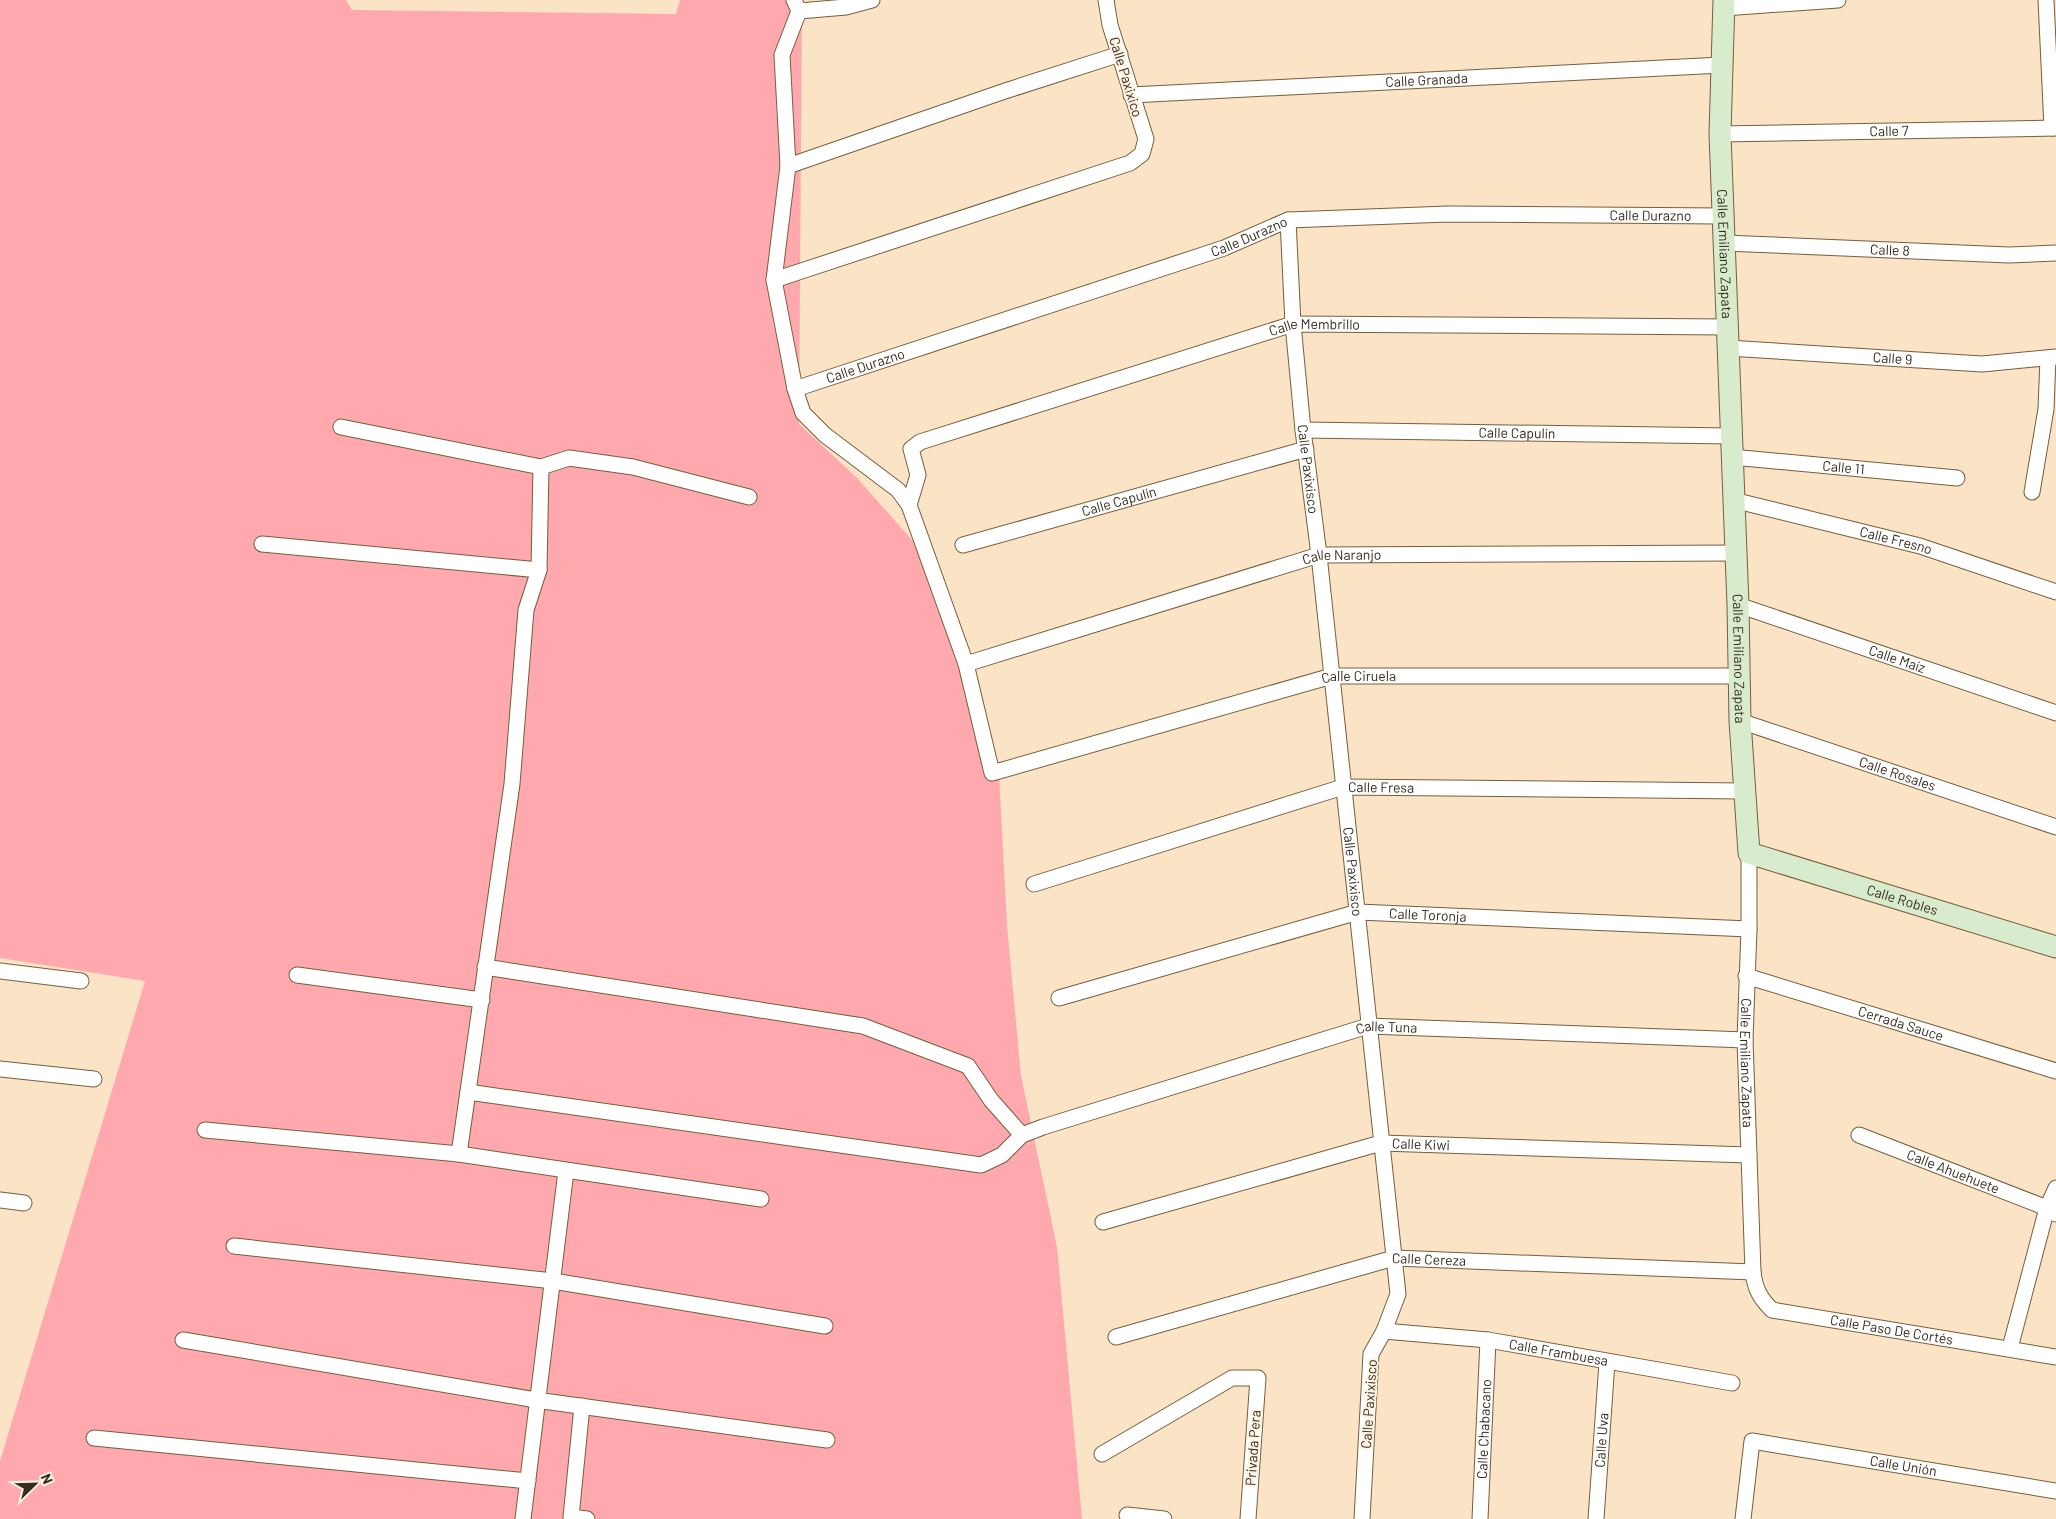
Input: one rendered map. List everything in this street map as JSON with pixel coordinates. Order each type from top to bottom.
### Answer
[{"type":"main road","name":"Calle Emiliano Zapata","points":[[1724,4],[1720,134],[1738,605],[1740,721],[1749,853]]},
{"type":"main road","name":"Calle Robles","points":[[1749,853],[2056,947]]},
{"type":"street","points":[[872,0],[846,7],[796,5],[782,55],[788,166],[774,280],[795,389],[803,414],[825,435],[898,490],[909,505],[966,664]]},
{"type":"street","name":"Calle Paxixico","points":[[774,280],[1130,163],[1142,154],[1146,140],[1110,25],[1106,0]]},
{"type":"street","points":[[1724,4],[1838,0]]},
{"type":"street","points":[[2046,0],[2054,128]]},
{"type":"street","points":[[788,166],[1005,91],[1120,54]]},
{"type":"street","name":"Calle Granada","points":[[1131,96],[1722,65]]},
{"type":"street","name":"Calle 7","points":[[1720,134],[2054,128]]},
{"type":"street","name":"Calle Durazno","points":[[795,389],[1224,248],[1288,220],[1448,214],[1723,216]]},
{"type":"street","name":"Calle Paxixisco","points":[[1288,220],[1293,324],[1398,1294],[1384,1331],[1371,1354],[1362,1519]]},
{"type":"street","name":"Calle 8","points":[[1724,242],[2009,255],[2056,253]]},
{"type":"street","name":"Calle Membrillo","points":[[909,505],[918,475],[911,449],[920,442],[1293,324],[1728,337]]},
{"type":"street","name":"Calle 9","points":[[1728,337],[1982,364],[2052,358]]},
{"type":"street","points":[[2032,492],[2051,410],[2052,358]]},
{"type":"street","points":[[341,426],[541,467],[569,458],[624,466],[749,497]]},
{"type":"street","name":"Calle Capulín","points":[[1304,430],[1731,447]]},
{"type":"street","name":"Calle 11","points":[[1731,447],[1957,478]]},
{"type":"street","name":"Calle Capulín","points":[[963,545],[1306,449]]},
{"type":"street","points":[[459,1154],[512,784],[526,610],[539,570],[541,467]]},
{"type":"street","name":"Calle Fresno","points":[[1733,500],[1920,546],[2056,592]]},
{"type":"street","points":[[262,544],[539,570]]},
{"type":"street","name":"Calle Naranjo","points":[[966,664],[1319,555],[1735,553]]},
{"type":"street","name":"Calle Maíz","points":[[1738,605],[2056,713]]},
{"type":"street","name":"Calle Ciruela","points":[[966,664],[992,774],[1332,676],[1740,676]]},
{"type":"street","name":"Calle Rosales","points":[[1740,721],[2056,827]]},
{"type":"street","name":"Calle Fresa","points":[[1034,884],[1343,787],[1744,791]]},
{"type":"street","name":"Calle Emiliano Zapata","points":[[1749,853],[1749,929],[1745,1040],[1753,1272],[1754,1285],[1760,1298],[1772,1310]]},
{"type":"street","name":"Calle Toronja","points":[[1059,998],[1358,912],[1749,929]]},
{"type":"street","points":[[468,1092],[981,1165],[1002,1155],[1022,1135],[991,1100],[968,1066],[864,1026],[485,967]]},
{"type":"street","points":[[0,971],[81,981]]},
{"type":"street","points":[[297,975],[482,1000]]},
{"type":"street","name":"Cerrada Sauce","points":[[1746,976],[2056,1071]]},
{"type":"street","name":"Calle Tuna","points":[[1022,1135],[1368,1026],[1745,1040]]},
{"type":"street","points":[[0,1069],[94,1079]]},
{"type":"street","points":[[205,1130],[459,1154],[761,1199]]},
{"type":"street","name":"Calle Ahuehuete","points":[[1859,1135],[2051,1211]]},
{"type":"street","name":"Calle Kiwi","points":[[1103,1222],[1381,1143],[1749,1155]]},
{"type":"street","points":[[523,1519],[536,1400],[566,1171]]},
{"type":"street","points":[[2010,1348],[2051,1211],[2056,1188]]},
{"type":"street","points":[[0,1200],[24,1203]]},
{"type":"street","points":[[234,1246],[553,1281],[825,1326]]},
{"type":"street","name":"Calle Cereza","points":[[1116,1337],[1394,1258],[1753,1272]]},
{"type":"street","name":"Calle Paso De Cortés","points":[[1772,1310],[2056,1357]]},
{"type":"street","name":"Calle Frambuesa","points":[[1384,1331],[1488,1340],[1732,1383]]},
{"type":"street","points":[[183,1340],[536,1400],[827,1440]]},
{"type":"street","name":"Calle Chabacano","points":[[1480,1519],[1488,1340]]},
{"type":"street","name":"Calle Uva","points":[[1596,1519],[1607,1362]]},
{"type":"street","name":"Privada Pera","points":[[1102,1454],[1232,1378],[1258,1378],[1248,1519]]},
{"type":"street","points":[[582,1406],[572,1517],[587,1519]]},
{"type":"street","points":[[94,1438],[528,1481]]},
{"type":"street","name":"Calle Unión","points":[[1743,1519],[1752,1441],[2056,1491]]},
{"type":"street","points":[[1126,1515],[1164,1519]]},
{"type":"shaded area","points":[[0,0],[346,0],[352,10],[676,14],[680,0],[802,0],[799,424],[856,477],[914,542],[972,679],[999,774],[1007,926],[1021,1076],[1057,1247],[1082,1519],[0,1519],[0,1461],[145,981],[0,958]]}]
